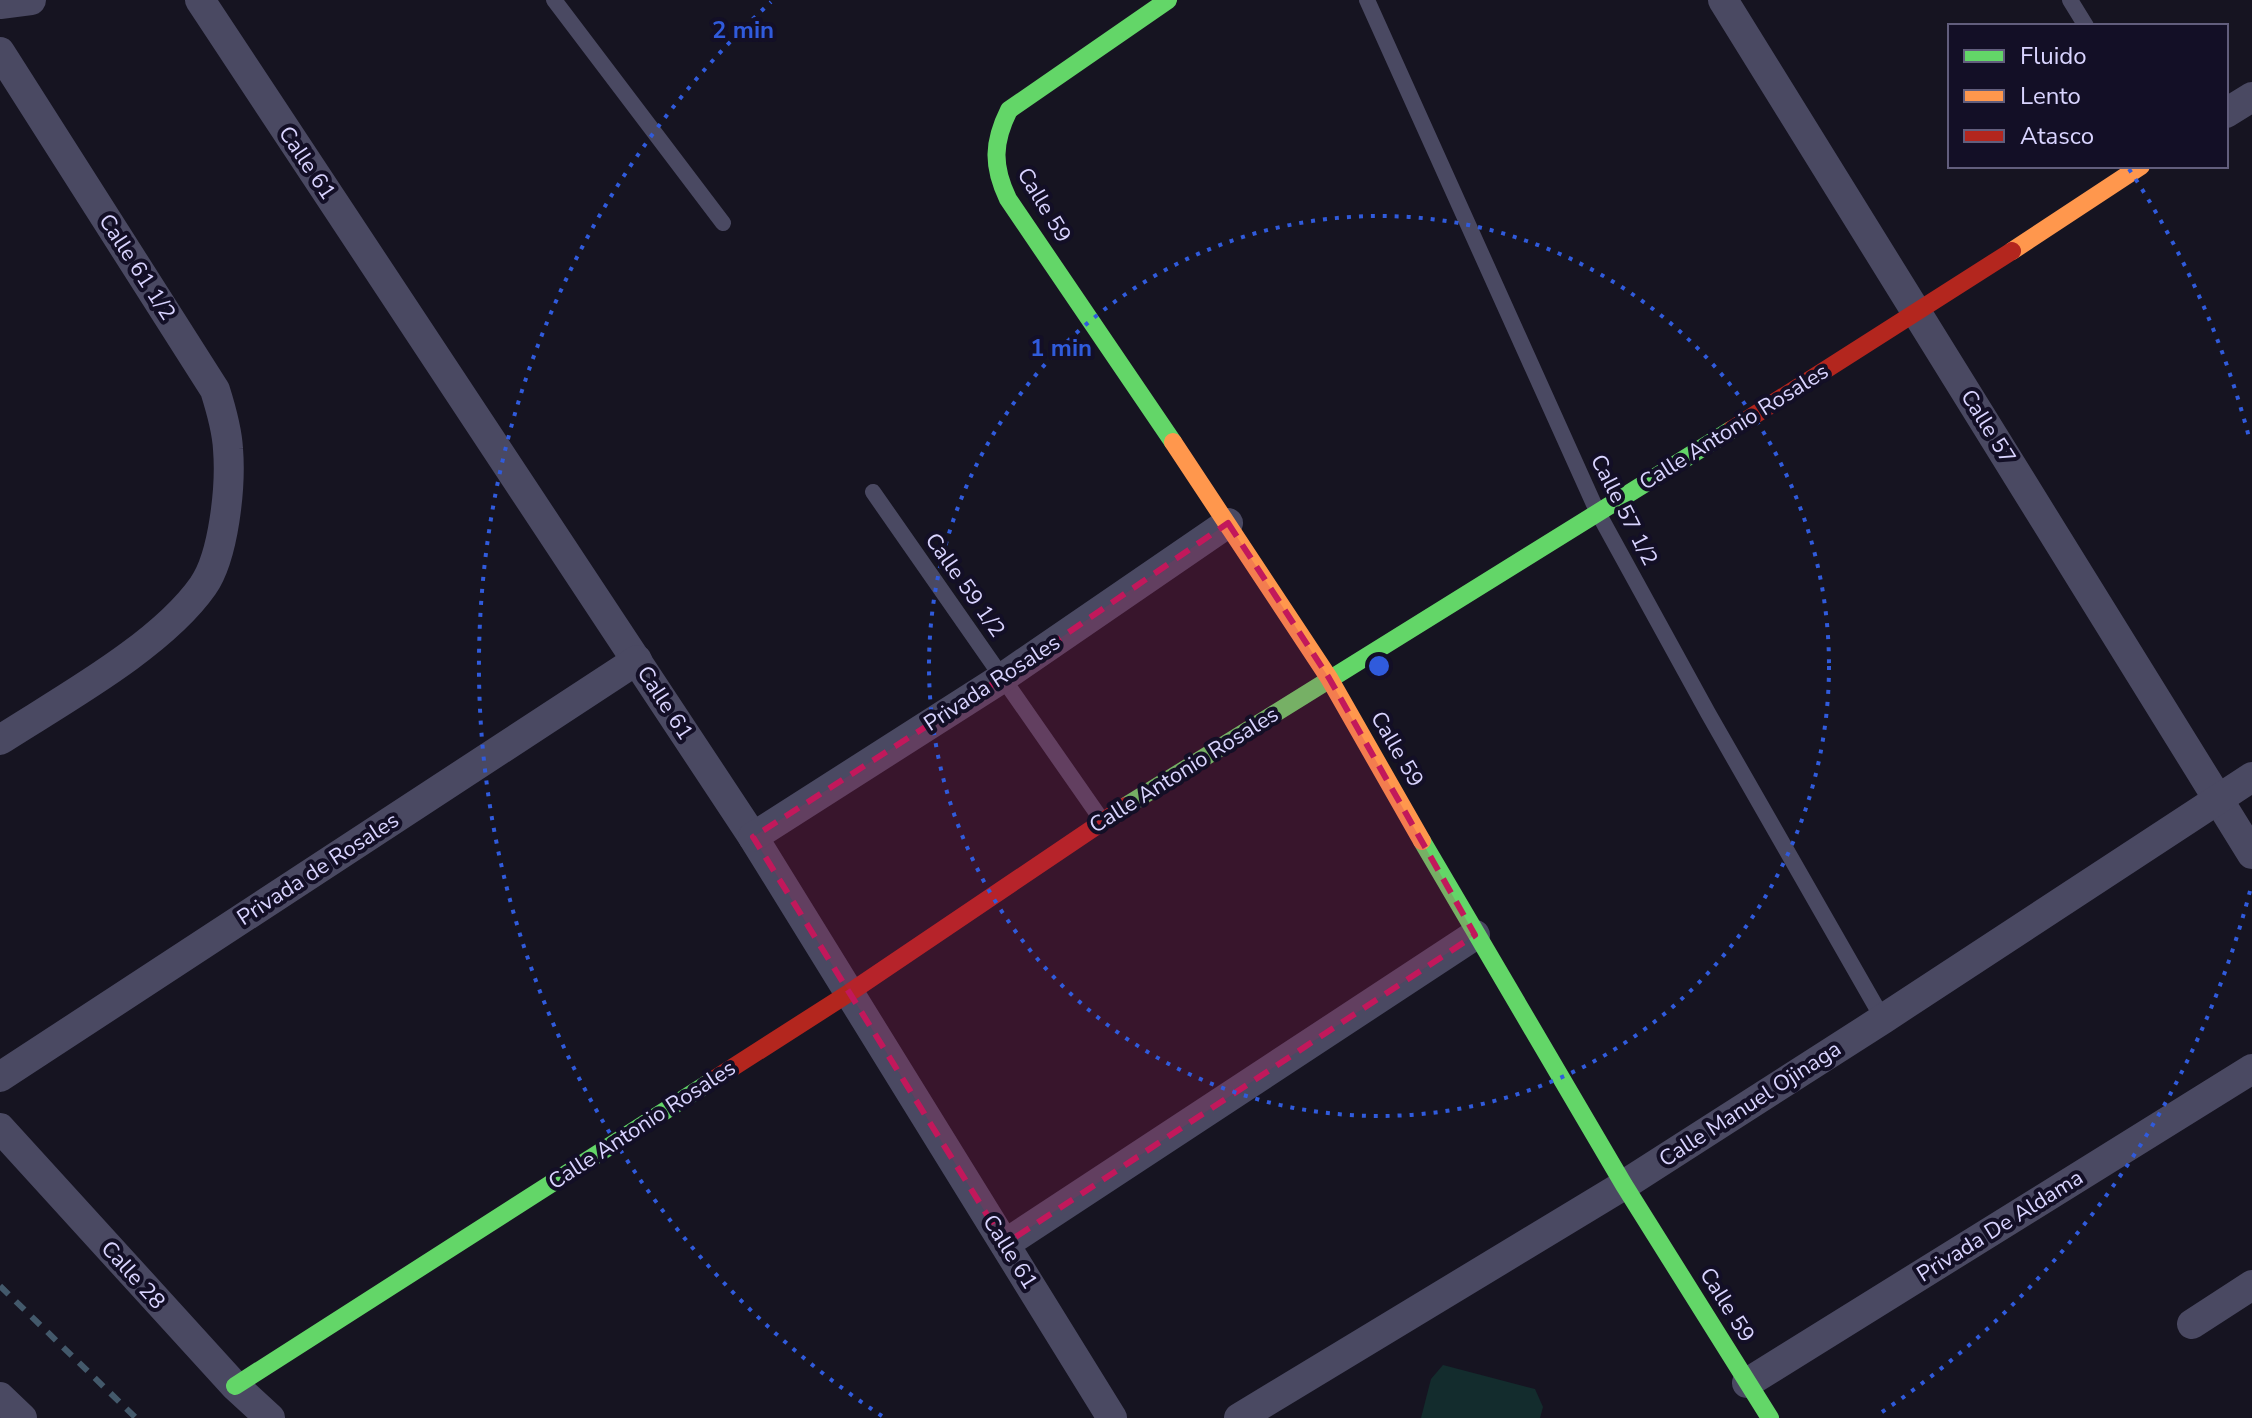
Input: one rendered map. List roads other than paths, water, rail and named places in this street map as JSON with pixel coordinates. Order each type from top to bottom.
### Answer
[{"type":"street","points":[[0,4],[31,0]]},
{"type":"street","name":"Calle 61","points":[[200,0],[753,837],[1112,1418]]},
{"type":"street","name":"Calle 59","points":[[1168,0],[1009,110],[996,136],[994,163],[998,179],[1008,199],[1329,678],[1475,935],[1624,1185],[1770,1418]]},
{"type":"street","name":"Calle 57","points":[[1723,0],[2252,854]]},
{"type":"street","name":"Calle 61 1/2","points":[[0,740],[94,679],[181,613],[205,583],[216,557],[227,498],[228,450],[215,390],[3,62]]},
{"type":"street","points":[[2228,112],[2252,97]]},
{"type":"street","name":"Calle Antonio Rosales","points":[[235,1386],[849,993],[1102,821],[1918,313],[2138,168]]},
{"type":"street","name":"Privada Rosales","points":[[753,837],[1002,678],[1228,523]]},
{"type":"street","name":"Privada de Rosales","points":[[0,1077],[637,660]]},
{"type":"street","name":"Calle Manuel Ojinaga","points":[[1239,1418],[1624,1185],[2252,777]]},
{"type":"street","points":[[1005,1244],[1475,935]]},
{"type":"street","name":"Privada De Aldama","points":[[1747,1383],[2252,1069]]},
{"type":"street","name":"Calle 28","points":[[0,1128],[235,1386],[270,1418]]},
{"type":"street","points":[[2192,1324],[2252,1285]]},
{"type":"street","points":[[0,1397],[22,1418]]},
{"type":"lane","points":[[554,0],[723,223]]},
{"type":"lane","name":"Calle 57 1/2","points":[[1367,0],[1597,511],[1883,1019]]},
{"type":"lane","points":[[2070,0],[2085,24]]},
{"type":"lane","name":"Calle 59 1/2","points":[[873,492],[1102,821]]},
{"type":"railway","points":[[0,1286],[136,1418]]}]
